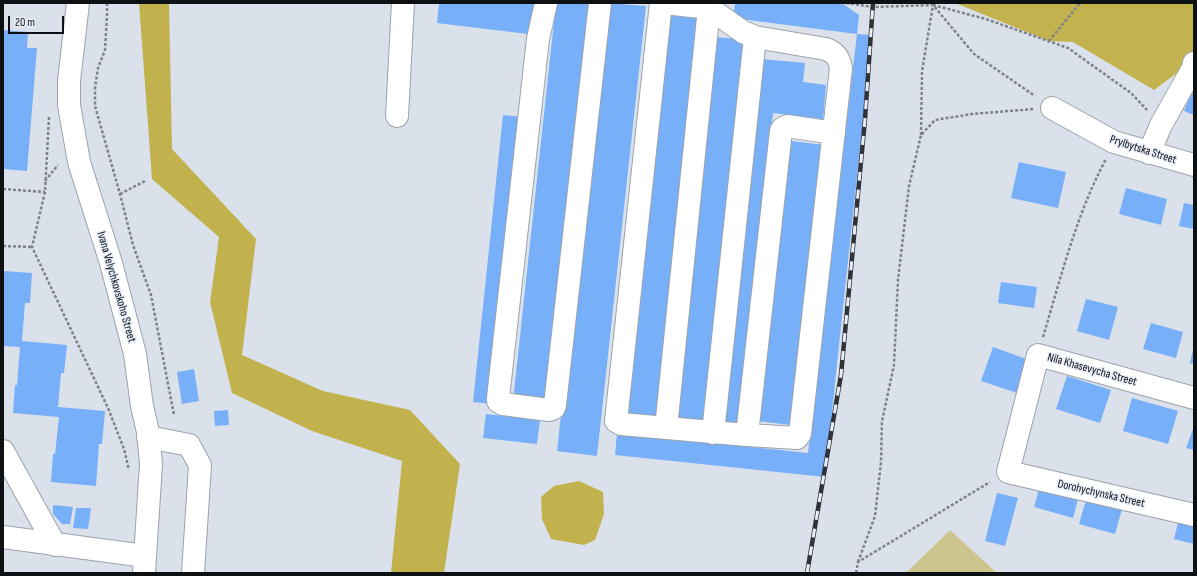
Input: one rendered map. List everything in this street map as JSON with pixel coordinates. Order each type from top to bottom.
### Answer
[{"type":"street","name":"Ivana Velychkovskoho Street","points":[[78,3],[69,81],[69,105],[79,162],[111,263],[135,354],[151,464],[144,564]]},
{"type":"street","points":[[397,116],[403,3]]},
{"type":"street","points":[[546,3],[538,40],[498,401],[500,404],[549,410],[554,408],[555,405],[600,3]]},
{"type":"street","points":[[661,3],[616,418],[618,424],[794,439],[800,434],[841,68],[839,60],[834,53],[826,50],[755,37],[743,32],[709,8],[666,3]]},
{"type":"street","points":[[666,428],[709,8]]},
{"type":"street","points":[[713,433],[755,37]]},
{"type":"street","points":[[1149,153],[1161,125],[1194,63]]},
{"type":"street","name":"Prylbytska Street","points":[[1052,108],[1114,142],[1194,166]]},
{"type":"street","points":[[747,435],[781,132],[782,129],[787,126],[834,133]]},
{"type":"street","name":"Nila Khasevycha Street","points":[[1008,472],[1038,355],[1194,398]]},
{"type":"street","points":[[148,437],[189,445],[200,465],[193,573]]},
{"type":"street","points":[[3,451],[55,545]]},
{"type":"street","name":"Dorohychynska Street","points":[[1008,472],[1194,515]]},
{"type":"street","points":[[3,537],[55,545],[144,564]]},
{"type":"path","points":[[107,3],[108,16],[105,50],[98,68],[95,88],[95,106],[133,245],[151,296],[174,415]]},
{"type":"path","points":[[846,3],[873,7],[933,4],[986,19],[1068,48],[1132,93],[1161,125]]},
{"type":"path","points":[[1049,41],[1080,3]]},
{"type":"path","points":[[933,4],[974,54],[1052,108]]},
{"type":"path","points":[[856,573],[858,562],[875,516],[881,462],[882,421],[894,365],[898,280],[909,186],[921,135],[922,71],[933,4]]},
{"type":"path","points":[[921,135],[935,120],[972,114],[1052,108]]},
{"type":"path","points":[[49,111],[45,192],[32,247],[108,408],[124,450],[130,475]]},
{"type":"path","points":[[1038,355],[1072,240],[1096,177],[1114,142]]},
{"type":"path","points":[[45,182],[58,165]]},
{"type":"path","points":[[120,194],[146,181]]},
{"type":"path","points":[[3,189],[45,192]]},
{"type":"path","points":[[3,246],[32,247]]},
{"type":"path","points":[[858,562],[985,484],[1008,472]]},
{"type":"shaded area","points":[[139,3],[169,4],[172,149],[256,239],[242,355],[323,391],[410,410],[460,464],[444,573],[391,573],[402,461],[312,431],[232,393],[210,302],[219,237],[152,179]]},
{"type":"shaded area","points":[[955,3],[1194,3],[1194,47],[1188,65],[1154,90],[1073,42],[1049,41]]},
{"type":"shaded area","points":[[579,481],[603,492],[604,514],[595,540],[584,545],[551,539],[542,519],[541,497],[554,486]]},
{"type":"shaded area","points":[[950,530],[997,573],[906,573]]},
{"type":"building","points":[[439,3],[540,3],[536,35],[437,23]]},
{"type":"building","points":[[556,3],[590,3],[546,405],[513,401]]},
{"type":"building","points":[[607,3],[646,6],[597,456],[557,451]]},
{"type":"building","points":[[735,3],[842,3],[859,15],[857,34],[733,18]]},
{"type":"building","points":[[666,7],[699,11],[658,422],[624,419]]},
{"type":"building","points":[[3,30],[28,32],[27,48],[37,48],[27,171],[3,169]]},
{"type":"building","points":[[857,34],[872,35],[825,477],[615,455],[617,433],[808,453]]},
{"type":"building","points":[[716,37],[747,40],[706,428],[675,425]]},
{"type":"building","points":[[762,59],[805,63],[803,82],[826,85],[823,119],[773,113],[737,428],[720,426]]},
{"type":"building","points":[[1194,87],[1194,115],[1184,111]]},
{"type":"building","points":[[503,115],[522,117],[492,404],[473,402]]},
{"type":"building","points":[[791,141],[825,145],[791,425],[757,421]]},
{"type":"building","points":[[1019,162],[1066,172],[1058,208],[1011,198]]},
{"type":"building","points":[[1126,188],[1167,199],[1161,225],[1119,214]]},
{"type":"building","points":[[1184,203],[1194,205],[1194,229],[1179,226]]},
{"type":"building","points":[[3,271],[32,273],[30,303],[25,303],[22,341],[67,345],[64,373],[61,373],[58,407],[105,411],[102,444],[99,444],[96,486],[51,482],[53,454],[55,454],[59,417],[13,413],[20,347],[3,346]]},
{"type":"building","points":[[1001,282],[1037,287],[1034,308],[998,303]]},
{"type":"building","points":[[1086,299],[1118,307],[1109,340],[1077,331]]},
{"type":"building","points":[[1151,323],[1183,332],[1176,358],[1143,349]]},
{"type":"building","points":[[993,347],[1029,360],[1017,393],[981,381]]},
{"type":"building","points":[[1194,350],[1194,364],[1190,363]]},
{"type":"building","points":[[194,369],[199,401],[182,404],[177,372]]},
{"type":"building","points":[[1067,376],[1111,390],[1100,423],[1056,409]]},
{"type":"building","points":[[1132,398],[1178,411],[1168,444],[1123,431]]},
{"type":"building","points":[[228,410],[229,425],[215,426],[214,411]]},
{"type":"building","points":[[486,414],[540,420],[537,444],[483,438]]},
{"type":"building","points":[[1194,426],[1194,450],[1186,448]]},
{"type":"building","points":[[1041,482],[1080,492],[1073,518],[1034,507]]},
{"type":"building","points":[[997,493],[1018,498],[1005,546],[985,541]]},
{"type":"building","points":[[1088,493],[1124,502],[1115,534],[1079,524]]},
{"type":"building","points":[[53,505],[73,507],[70,524],[62,524],[53,514]]},
{"type":"building","points":[[76,508],[91,508],[88,529],[73,528]]},
{"type":"building","points":[[1180,515],[1194,519],[1194,544],[1174,539]]},
{"type":"railway","points":[[807,573],[841,375],[865,119],[873,3]]}]
